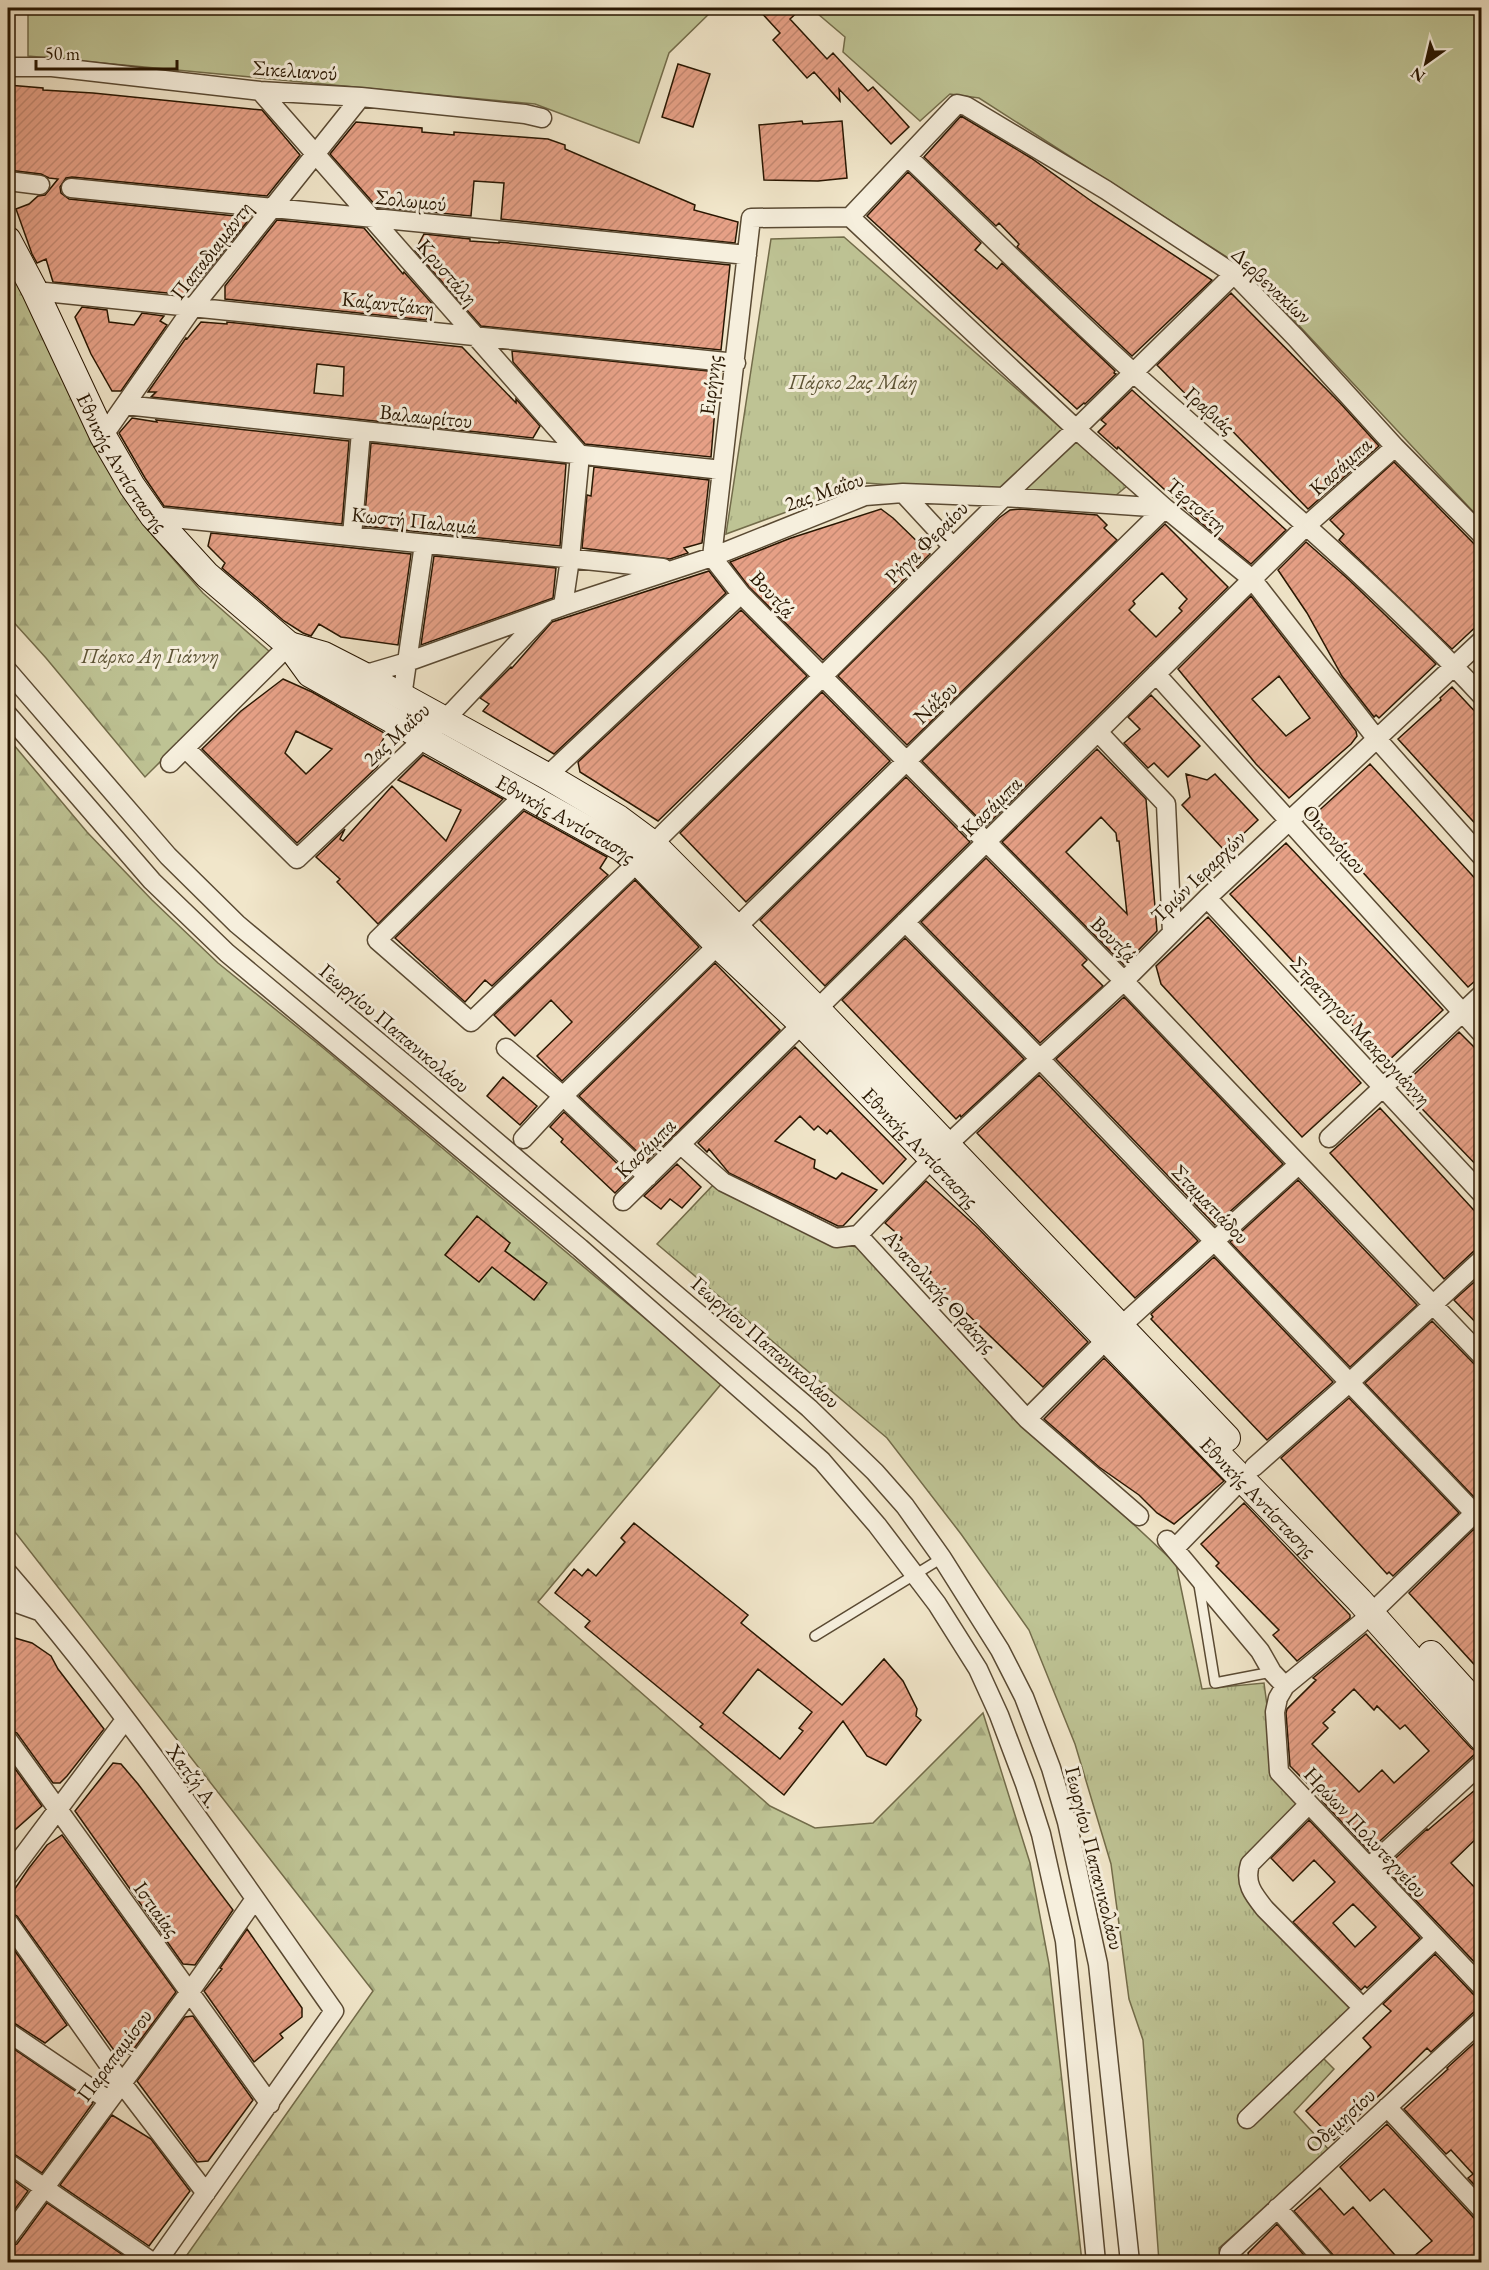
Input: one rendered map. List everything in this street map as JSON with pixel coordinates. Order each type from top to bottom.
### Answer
[{"type":"main road","name":"Εθνικής Αντίστασης","points":[[8,240],[35,291],[103,436],[132,486],[153,516],[207,575],[289,645],[310,674],[548,776],[618,818],[645,853],[809,1016],[1377,1607],[1482,1710]]},
{"type":"main road","name":"Εθνικής Αντίστασης","points":[[289,645],[324,655],[363,675],[402,698],[434,728],[526,793],[621,848],[645,853]]},
{"type":"main road","name":"Εθνικής Αντίστασης","points":[[1377,1607],[1482,1738]]},
{"type":"street","name":"Σικελιανού","points":[[8,67],[52,67],[260,91],[361,97],[525,114],[542,118]]},
{"type":"street","name":"Κρυστάλη","points":[[260,91],[580,454]]},
{"type":"street","name":"Παπαδιαμάντη","points":[[103,436],[194,306],[361,97]]},
{"type":"street","name":"Δερβενακίων","points":[[908,157],[957,104],[966,106],[988,117],[1106,190],[1234,274],[1395,447],[1482,535]]},
{"type":"street","points":[[850,217],[908,157]]},
{"type":"street","name":"Γραβιάς","points":[[908,157],[1134,372],[1306,526],[1454,666],[1482,696]]},
{"type":"street","points":[[8,181],[40,185]]},
{"type":"street","name":"Σολωμού","points":[[71,188],[747,255]]},
{"type":"street","name":"Ειρήνης","points":[[712,557],[751,218],[850,217]]},
{"type":"street","name":"Τερτσέτη","points":[[850,217],[1076,429],[1165,508],[1252,579],[1376,738],[1482,857]]},
{"type":"street","name":"Ρήγα Φεραίου","points":[[526,793],[376,940],[471,1022],[645,853],[1004,496],[1234,274]]},
{"type":"street","name":"Καζαντζάκη","points":[[35,291],[736,363]]},
{"type":"street","name":"Βαλαωρίτου","points":[[125,405],[722,470]]},
{"type":"street","points":[[352,536],[361,432]]},
{"type":"street","name":"Κασάμπα","points":[[623,1202],[1306,526],[1395,447]]},
{"type":"street","points":[[555,609],[570,559],[580,454]]},
{"type":"street","points":[[903,493],[953,547]]},
{"type":"street","name":"2ας Μαΐου","points":[[363,675],[407,662],[670,569],[712,557],[865,496],[903,493],[1004,496],[1165,508]]},
{"type":"street","name":"Νάξου","points":[[523,1138],[563,1096],[1165,508]]},
{"type":"street","name":"Κωστή Παλαμά","points":[[153,516],[670,569]]},
{"type":"street","points":[[402,698],[424,544]]},
{"type":"street","name":"Βουτζά","points":[[712,557],[741,594],[1124,981],[1482,1356]]},
{"type":"street","points":[[548,776],[741,594]]},
{"type":"street","name":"2ας Μαΐου","points":[[185,748],[297,859],[555,609]]},
{"type":"street","name":"Τριών Ιεραρχών","points":[[858,1235],[940,1152],[1124,981],[1288,820],[1482,640]]},
{"type":"street","points":[[170,763],[289,645]]},
{"type":"street","name":"Γεωργίου Παπανικολάου","points":[[8,670],[168,856],[237,924],[810,1408],[875,1472],[905,1506],[942,1558],[1000,1650],[1024,1697],[1051,1768],[1067,1822],[1098,1964],[1130,2262]]},
{"type":"street","name":"Οικονόμου","points":[[1156,674],[1482,1034]]},
{"type":"street","points":[[8,715],[152,881],[227,953],[572,1240],[741,1387],[822,1461],[915,1574],[978,1669],[1006,1735],[1041,1834],[1065,1941],[1096,2262]]},
{"type":"street","points":[[1098,732],[1166,804],[1172,933]]},
{"type":"street","name":"Στρατηγού Μακρυγιάννη","points":[[1207,898],[1482,1194]]},
{"type":"street","name":"Σταματιάδου","points":[[905,922],[1479,1513]]},
{"type":"street","points":[[1329,1138],[1482,994]]},
{"type":"street","points":[[506,1048],[563,1096],[648,1177]]},
{"type":"street","name":"Ανατολικής Θράκης","points":[[681,1144],[723,1182],[836,1238],[858,1235],[1027,1419],[1139,1516]]},
{"type":"street","points":[[1027,1419],[1114,1333],[1298,1165]]},
{"type":"street","points":[[1479,1513],[1377,1607],[1285,1686],[1272,1672],[1260,1651],[1171,1544],[1482,1259]]},
{"type":"street","name":"Χατζή Α.","points":[[8,1573],[41,1611],[125,1720],[334,2011],[270,2104]]},
{"type":"street","points":[[8,1600],[41,1611]]},
{"type":"street","name":"Ηρώων Πολυτεχνείου","points":[[1285,1686],[1278,1698],[1275,1712],[1279,1772],[1482,1987]]},
{"type":"street","points":[[8,1876],[125,1720]]},
{"type":"street","name":"Ιστιαίας","points":[[8,1740],[270,2104]]},
{"type":"street","points":[[1369,1868],[1482,1763]]},
{"type":"street","points":[[1309,1804],[1250,1864],[1246,1876],[1251,1891],[1265,1909],[1363,2008]]},
{"type":"street","name":"Παραπαμίσου","points":[[8,2237],[189,1993],[255,1899]]},
{"type":"street","points":[[8,1922],[121,2082],[206,2193]]},
{"type":"street","points":[[1247,2119],[1435,1939]]},
{"type":"street","name":"Οδεμησίου","points":[[1229,2258],[1278,2208],[1482,2020]]},
{"type":"street","points":[[8,2032],[108,2100]]},
{"type":"street","points":[[158,2262],[270,2104]]},
{"type":"street","points":[[1388,2107],[1482,2210]]},
{"type":"street","points":[[8,2163],[152,2262]]},
{"type":"street","points":[[1278,2208],[1325,2262]]},
{"type":"lane","points":[[815,1636],[942,1558]]},
{"type":"lane","points":[[1198,1577],[1215,1683],[1272,1672]]},
{"type":"green space","points":[[28,8],[715,8],[669,53],[639,143],[535,104],[28,56]]},
{"type":"green space","points":[[811,8],[1481,8],[1481,520],[1247,270],[979,98],[950,94],[920,121],[843,52],[845,37]]},
{"type":"green space","name":"Πάρκο 2ας Μάη","points":[[844,237],[1127,486],[1109,501],[866,483],[726,534],[771,239]]},
{"type":"green space","name":"Πάρκο Αη Γιάννη","points":[[8,252],[109,469],[153,536],[203,593],[270,652],[145,777],[8,616]]},
{"type":"green space","points":[[8,738],[87,832],[152,900],[218,963],[322,1047],[722,1383],[538,1602],[770,1806],[815,1828],[873,1823],[983,1713],[1030,1863],[1049,1964],[1082,2262],[182,2262],[373,1991],[8,1523]]},
{"type":"green space","points":[[715,1183],[824,1239],[860,1248],[1023,1421],[1176,1564],[1202,1689],[1264,1683],[1276,1773],[1301,1805],[1243,1873],[1354,2005],[1313,2048],[1334,2069],[1294,2112],[1330,2151],[1219,2248],[1221,2262],[1159,2262],[1143,2040],[1129,1999],[1111,1864],[1075,1744],[1029,1630],[961,1534],[887,1438],[657,1244]]},
{"type":"building","points":[[757,8],[802,8],[790,19],[827,59],[833,53],[868,91],[873,87],[909,127],[891,144],[839,89],[840,101],[814,72],[807,78],[773,40],[780,33]]},
{"type":"building","points":[[678,64],[710,74],[693,127],[662,117]]},
{"type":"building","points":[[8,85],[262,110],[300,155],[267,196],[66,178],[60,187],[61,193],[69,199],[245,217],[247,222],[188,295],[53,282],[46,259],[37,263],[32,254],[16,209],[29,204],[38,196],[45,195],[58,179],[41,174],[8,170]]},
{"type":"building","points":[[961,116],[1031,158],[1094,203],[1212,280],[1132,356],[1017,247],[1019,244],[999,223],[996,226],[924,157]]},
{"type":"building","points":[[802,121],[803,124],[842,121],[847,178],[818,181],[764,180],[759,125]]},
{"type":"building","points":[[356,122],[422,128],[422,132],[454,135],[454,132],[548,139],[565,145],[565,149],[695,205],[694,210],[738,222],[735,243],[501,219],[504,183],[474,181],[471,216],[377,207],[330,154]]},
{"type":"building","points":[[908,172],[981,243],[975,250],[997,269],[1002,263],[1115,371],[1116,374],[1085,404],[1077,409],[867,216]]},
{"type":"building","points":[[277,220],[364,228],[435,307],[426,320],[225,299],[225,286]]},
{"type":"building","points":[[424,234],[470,239],[470,241],[730,265],[721,350],[481,326],[415,251]]},
{"type":"building","points":[[1231,293],[1341,404],[1379,446],[1308,509],[1212,410],[1207,416],[1157,365]]},
{"type":"building","points":[[82,307],[107,310],[109,322],[134,325],[142,313],[164,316],[160,321],[167,325],[121,391],[112,391],[91,354],[75,317]]},
{"type":"building","points":[[201,322],[227,324],[227,322],[462,347],[516,403],[516,399],[540,426],[533,438],[151,397],[156,392],[148,392]],"holes":[[[317,364],[344,367],[343,396],[314,393]]]},
{"type":"building","points":[[512,351],[718,372],[711,457],[585,444],[513,362]]},
{"type":"building","points":[[1132,390],[1286,530],[1251,564],[1098,432],[1106,424],[1101,420]]},
{"type":"building","points":[[132,418],[349,441],[342,524],[164,506],[119,433]]},
{"type":"building","points":[[371,443],[566,464],[560,546],[364,526]]},
{"type":"building","points":[[1394,462],[1482,552],[1482,621],[1452,649],[1339,540],[1344,534],[1330,520]]},
{"type":"building","points":[[594,467],[709,480],[702,543],[684,548],[688,553],[670,559],[582,548],[587,495],[591,496]]},
{"type":"building","points":[[881,509],[930,554],[823,660],[749,587],[730,562],[791,538]]},
{"type":"building","points":[[1010,510],[1097,515],[1107,525],[1104,528],[1117,540],[907,745],[838,676],[999,518]]},
{"type":"building","points":[[1165,524],[1228,587],[986,826],[922,761]],"holes":[[[1162,573],[1187,599],[1179,608],[1182,611],[1156,637],[1129,610],[1135,604],[1133,601]]]},
{"type":"building","points":[[211,533],[411,554],[398,645],[341,637],[319,624],[311,636],[303,633],[284,621],[222,568],[225,563],[208,546]]},
{"type":"building","points":[[1306,542],[1436,664],[1379,718],[1376,715],[1374,717],[1342,676],[1307,613],[1278,570]]},
{"type":"building","points":[[434,556],[556,568],[553,598],[421,645]]},
{"type":"building","points":[[709,571],[726,593],[554,754],[483,711],[489,704],[480,698],[512,668],[552,622]]},
{"type":"building","points":[[1251,596],[1356,731],[1357,736],[1351,744],[1289,798],[1256,764],[1178,669]],"holes":[[[1279,676],[1310,718],[1286,736],[1252,699]]]},
{"type":"building","points":[[741,610],[807,676],[658,821],[580,772],[578,762]]},
{"type":"building","points":[[283,679],[312,692],[386,734],[380,745],[387,749],[377,767],[297,843],[202,749],[241,711]],"holes":[[[296,731],[332,749],[306,774],[285,753]]]},
{"type":"building","points":[[1452,687],[1482,719],[1482,831],[1398,739]]},
{"type":"building","points":[[822,692],[890,761],[746,902],[680,833]]},
{"type":"building","points":[[1151,695],[1200,746],[1168,777],[1154,763],[1148,768],[1124,743],[1140,729],[1128,717]]},
{"type":"building","points":[[1097,749],[1146,799],[1157,931],[1124,965],[1002,842]],"holes":[[[1101,817],[1116,833],[1117,841],[1119,841],[1127,914],[1066,852]]]},
{"type":"building","points":[[423,755],[503,799],[378,924],[337,882],[340,879],[316,857],[345,829],[340,839],[343,841],[392,786],[446,841],[461,810],[398,780]]},
{"type":"building","points":[[1370,764],[1482,886],[1482,975],[1468,987],[1312,817]]},
{"type":"building","points":[[1186,774],[1207,780],[1215,774],[1258,820],[1225,851],[1182,805],[1190,797]]},
{"type":"building","points":[[906,777],[970,842],[825,986],[760,920]]},
{"type":"building","points":[[524,811],[607,857],[600,868],[608,875],[492,986],[485,980],[465,1002],[395,938]]},
{"type":"building","points":[[1286,843],[1443,1010],[1387,1062],[1230,894]]},
{"type":"building","points":[[986,858],[1087,960],[1082,965],[1103,986],[1040,1043],[921,922]]},
{"type":"building","points":[[635,880],[699,947],[562,1081],[537,1056],[572,1022],[551,1000],[515,1036],[494,1015]]},
{"type":"building","points":[[1208,917],[1361,1083],[1302,1137],[1161,984],[1156,966]]},
{"type":"building","points":[[905,938],[1024,1059],[961,1117],[960,1115],[956,1119],[842,1000]]},
{"type":"building","points":[[715,963],[780,1030],[663,1146],[654,1142],[660,1148],[647,1161],[579,1096]]},
{"type":"building","points":[[1124,997],[1283,1164],[1215,1225],[1056,1059]]},
{"type":"building","points":[[1459,1032],[1482,1055],[1482,1171],[1401,1087]]},
{"type":"building","points":[[795,1047],[906,1159],[883,1184],[830,1130],[827,1134],[818,1126],[814,1130],[800,1116],[775,1141],[815,1160],[814,1168],[836,1179],[842,1173],[877,1190],[843,1226],[838,1226],[729,1173],[709,1149],[707,1152],[698,1143]]},
{"type":"building","points":[[1039,1075],[1198,1241],[1135,1298],[977,1133]]},
{"type":"building","points":[[503,1077],[537,1106],[520,1125],[487,1096]]},
{"type":"building","points":[[1380,1108],[1482,1219],[1482,1248],[1474,1251],[1444,1279],[1330,1153]]},
{"type":"building","points":[[564,1112],[631,1177],[615,1193],[561,1142],[563,1139],[550,1127]]},
{"type":"building","points":[[677,1164],[701,1187],[682,1208],[670,1199],[661,1209],[644,1196]]},
{"type":"building","points":[[1298,1180],[1417,1305],[1350,1367],[1230,1242]]},
{"type":"building","points":[[926,1181],[978,1228],[1088,1342],[1043,1387],[958,1305],[956,1307],[935,1289],[939,1285],[928,1276],[931,1272],[896,1246],[902,1238],[885,1223]]},
{"type":"building","points":[[477,1216],[510,1243],[505,1251],[547,1283],[534,1300],[492,1267],[479,1282],[445,1255]]},
{"type":"building","points":[[1214,1257],[1333,1382],[1267,1440],[1151,1319],[1153,1317],[1151,1314]]},
{"type":"building","points":[[1482,1275],[1482,1329],[1454,1300]]},
{"type":"building","points":[[1432,1321],[1482,1372],[1482,1490],[1474,1497],[1365,1383]]},
{"type":"building","points":[[1104,1358],[1224,1481],[1174,1524],[1157,1513],[1139,1495],[1099,1467],[1044,1419]]},
{"type":"building","points":[[1349,1398],[1459,1513],[1393,1576],[1389,1572],[1387,1574],[1281,1458]]},
{"type":"building","points":[[1244,1503],[1350,1615],[1350,1618],[1297,1661],[1273,1635],[1279,1630],[1216,1566],[1219,1563],[1201,1544]]},
{"type":"building","points":[[634,1523],[748,1615],[741,1623],[842,1705],[884,1659],[903,1681],[917,1709],[916,1716],[921,1720],[886,1765],[867,1756],[843,1721],[784,1795],[700,1727],[703,1724],[585,1627],[590,1621],[555,1593],[574,1569],[582,1576],[588,1569],[596,1576],[625,1542],[621,1538]],"holes":[[[758,1669],[812,1712],[799,1728],[803,1731],[780,1759],[723,1713]]]},
{"type":"building","points":[[1474,1529],[1482,1534],[1482,1673],[1409,1593]]},
{"type":"building","points":[[1366,1634],[1477,1752],[1369,1851],[1290,1766],[1287,1709],[1316,1680],[1313,1678]],"holes":[[[1354,1689],[1374,1710],[1377,1706],[1400,1729],[1405,1725],[1429,1751],[1394,1783],[1382,1770],[1359,1792],[1312,1744],[1328,1728],[1323,1723],[1335,1712],[1332,1710]]]},
{"type":"building","points":[[8,1636],[32,1643],[51,1656],[58,1669],[104,1729],[60,1783],[53,1783],[17,1733],[8,1729]]},
{"type":"building","points":[[8,1759],[42,1806],[8,1836]]},
{"type":"building","points":[[113,1763],[121,1764],[138,1784],[233,1910],[195,1965],[183,1964],[75,1811]]},
{"type":"building","points":[[1482,1784],[1482,1833],[1451,1863],[1482,1895],[1482,1970],[1385,1868],[1427,1829]]},
{"type":"building","points":[[1309,1820],[1420,1938],[1367,1988],[1365,1986],[1361,1990],[1293,1922],[1335,1882],[1314,1860],[1293,1881],[1271,1858]],"holes":[[[1353,1904],[1376,1927],[1355,1947],[1333,1923]]]},
{"type":"building","points":[[62,1835],[176,1992],[130,2054],[116,2053],[17,1916],[8,1911],[8,1899],[29,1868],[47,1845]]},
{"type":"building","points":[[247,1929],[302,2008],[302,2017],[280,2034],[283,2038],[254,2062],[204,1991],[222,1969],[220,1968]]},
{"type":"building","points":[[8,1941],[67,2025],[45,2043],[8,2021]]},
{"type":"building","points":[[1435,1954],[1474,1995],[1482,1998],[1482,2009],[1474,2012],[1431,2052],[1427,2048],[1334,2140],[1306,2111],[1371,2047],[1363,2038],[1391,2011],[1383,2004]]},
{"type":"building","points":[[193,2016],[253,2100],[208,2161],[197,2162],[137,2081],[185,2017]]},
{"type":"building","points":[[1482,2036],[1482,2193],[1468,2178],[1473,2174],[1451,2150],[1446,2154],[1404,2109]]},
{"type":"building","points":[[8,2045],[93,2103],[42,2173],[8,2152]]},
{"type":"building","points":[[112,2115],[151,2139],[190,2191],[149,2246],[60,2185]]},
{"type":"building","points":[[1387,2124],[1474,2218],[1482,2221],[1482,2256],[1474,2262],[1407,2262],[1432,2241],[1384,2189],[1370,2201],[1340,2167]]},
{"type":"building","points":[[8,2176],[28,2191],[8,2219]]},
{"type":"building","points":[[1320,2188],[1344,2215],[1353,2207],[1401,2262],[1336,2262],[1333,2255],[1294,2211]]},
{"type":"building","points":[[47,2203],[133,2262],[8,2262],[8,2248],[17,2244]]},
{"type":"building","points":[[1277,2224],[1310,2262],[1250,2262],[1248,2253]]}]
